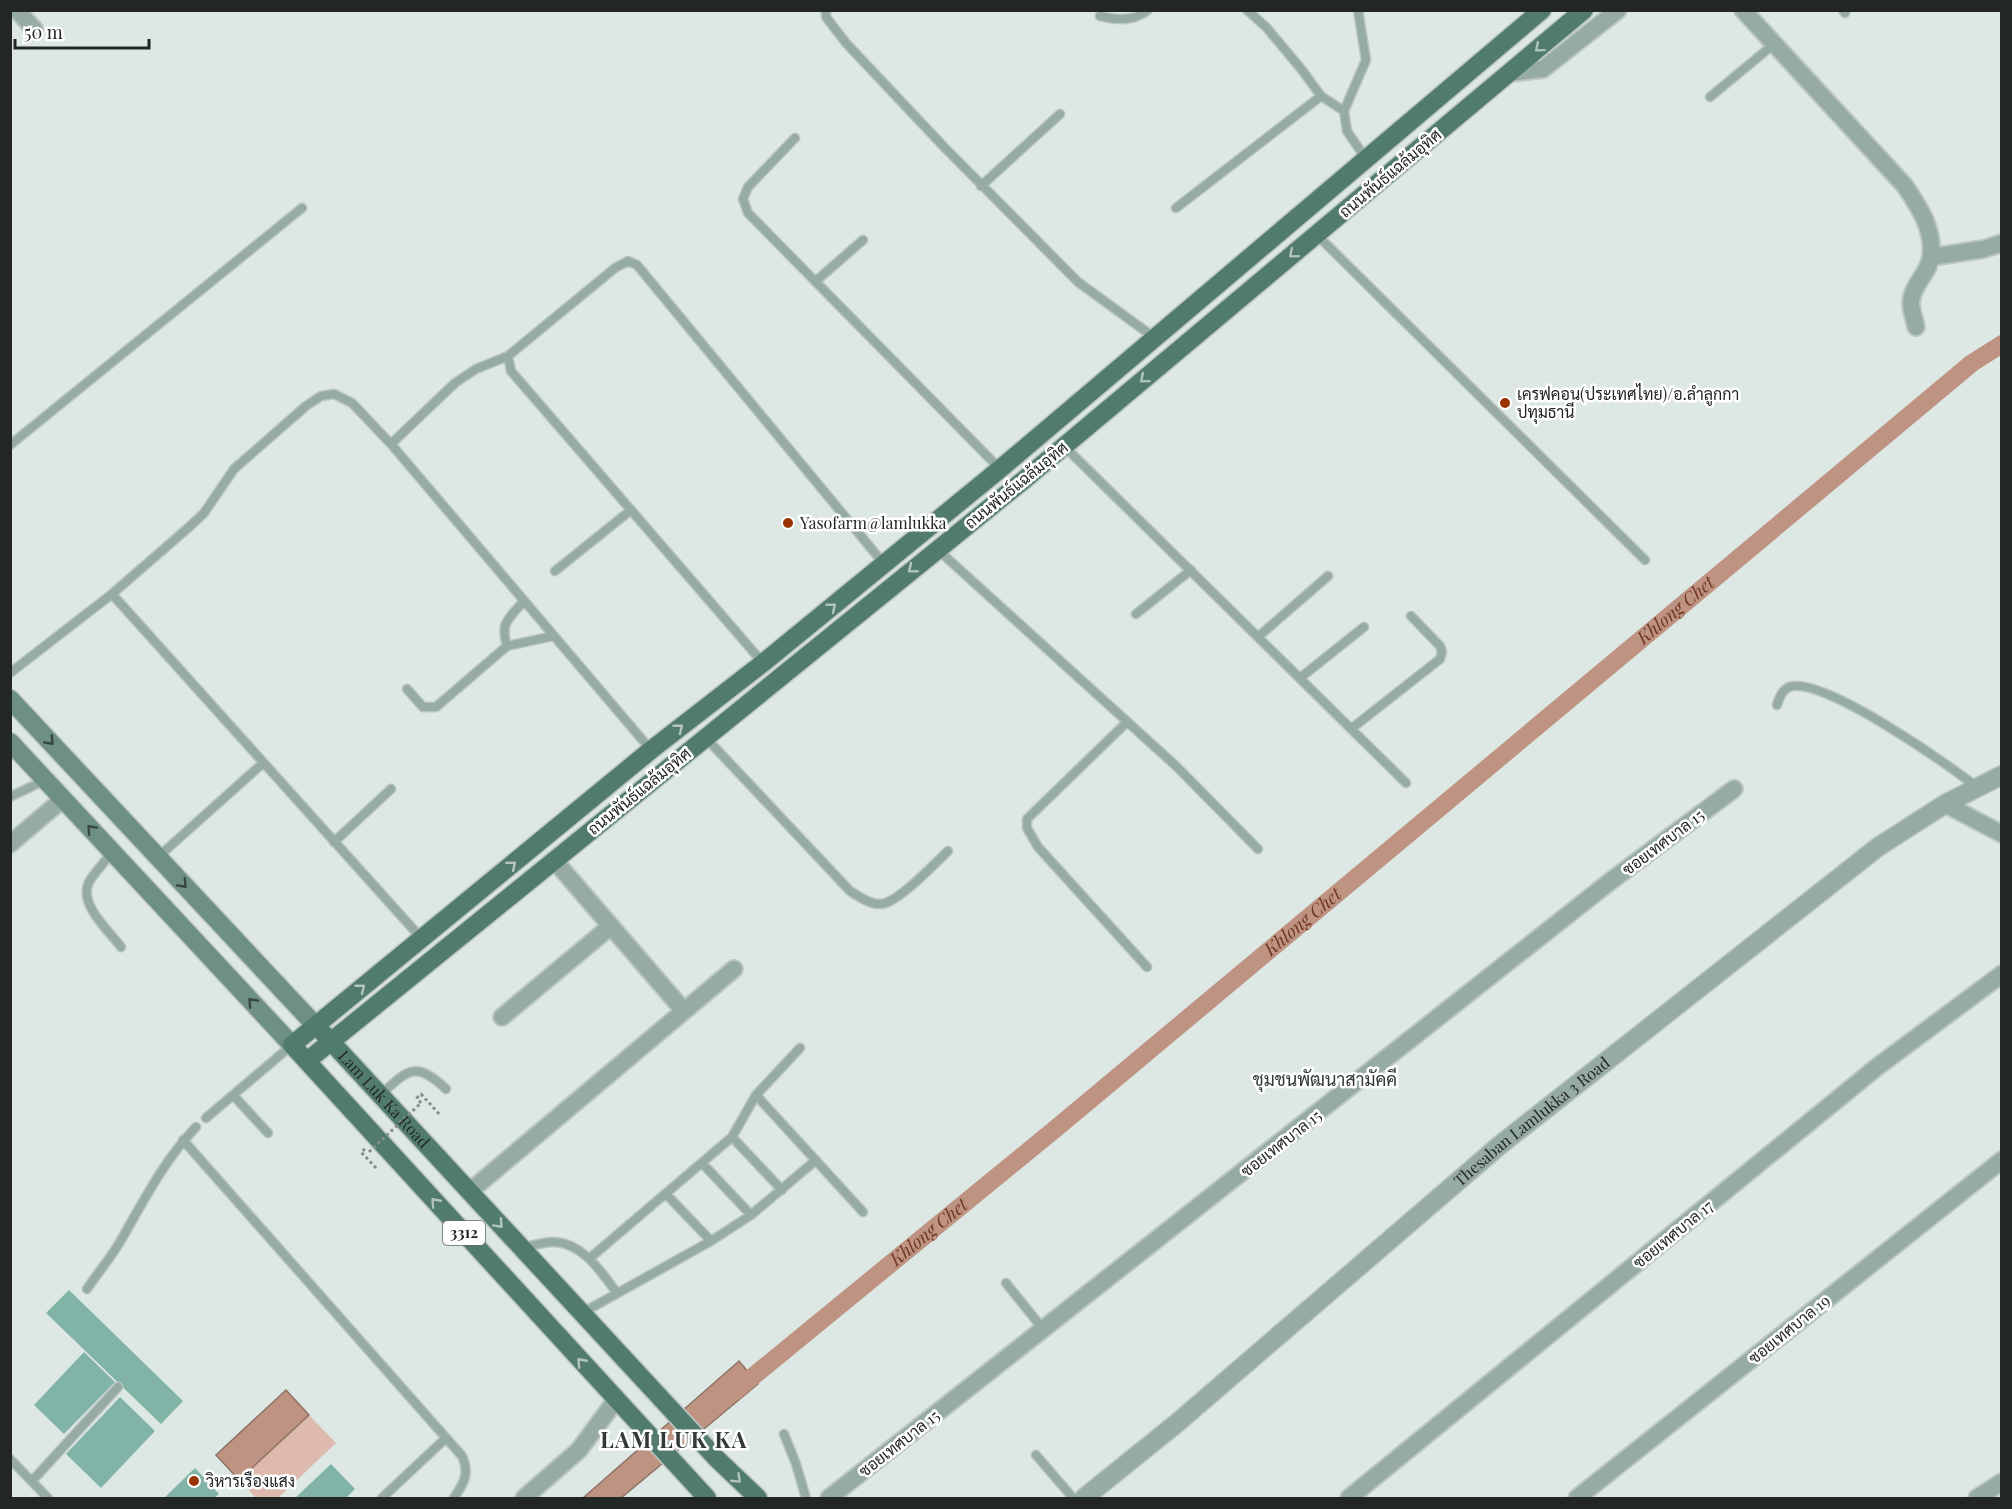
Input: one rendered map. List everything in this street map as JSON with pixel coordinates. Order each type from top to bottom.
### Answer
[{"type":"main road","name":"ถนนพันธ์แฉล้มอุทิศ","points":[[292,1045],[651,750],[763,663],[999,469],[1542,10]]},
{"type":"main road","name":"ถนนพันธ์แฉล้มอุทิศ","points":[[307,1061],[1064,446],[1584,10]]},
{"type":"main road","name":"Lam Luk Ka Road","points":[[10,699],[717,1459],[758,1498]]},
{"type":"main road","name":"Lam Luk Ka Road","points":[[10,742],[307,1061],[707,1498]]},
{"type":"street","points":[[17,10],[34,28]]},
{"type":"street","points":[[1510,73],[1543,69],[1618,10]]},
{"type":"street","points":[[1743,10],[1905,186],[1924,214],[1931,256],[1913,291],[1911,304],[1916,327]]},
{"type":"street","points":[[1931,256],[1984,249],[2001,243]]},
{"type":"street","name":"Thesaban Lamlukka 3 Road","points":[[1084,1498],[1177,1423],[1500,1145],[1878,847],[1945,804],[2001,775]]},
{"type":"street","name":"ซอยเทศบาล 15","points":[[829,1498],[1612,880],[1734,789]]},
{"type":"street","points":[[10,844],[63,799]]},
{"type":"street","points":[[1945,804],[2001,834]]},
{"type":"street","points":[[554,860],[684,1011]]},
{"type":"street","points":[[502,1017],[611,926]]},
{"type":"street","points":[[469,1192],[734,969]]},
{"type":"street","name":"ซอยเทศบาล 17","points":[[1349,1498],[1877,1067],[2001,974]]},
{"type":"street","name":"ซอยเทศบาล 19","points":[[1577,1498],[2001,1160]]},
{"type":"street","points":[[524,1498],[579,1450],[618,1403]]},
{"type":"street","points":[[1977,1498],[2001,1482]]},
{"type":"lane","points":[[826,10],[826,17],[846,43],[981,186],[1078,282],[1155,338]]},
{"type":"lane","points":[[1100,16],[1121,20],[1141,16],[1148,10]]},
{"type":"lane","points":[[1247,10],[1266,27],[1321,96],[1344,111]]},
{"type":"lane","points":[[1358,10],[1366,60],[1344,111],[1347,131],[1366,159]]},
{"type":"lane","points":[[1710,97],[1774,44]]},
{"type":"lane","points":[[1176,208],[1321,96]]},
{"type":"lane","points":[[981,186],[1060,114]]},
{"type":"lane","points":[[795,138],[748,187],[743,200],[748,213],[999,469]]},
{"type":"lane","points":[[10,445],[302,208]]},
{"type":"lane","points":[[1317,234],[1645,560]]},
{"type":"lane","points":[[816,281],[863,240]]},
{"type":"lane","points":[[391,444],[454,382],[507,356],[615,268],[628,261],[638,265],[884,564]]},
{"type":"lane","points":[[507,356],[511,371],[763,663]]},
{"type":"lane","points":[[10,673],[112,594],[204,513],[234,469],[306,405],[321,396],[334,394],[352,403],[391,444],[651,750]]},
{"type":"lane","points":[[1064,446],[1406,783]]},
{"type":"lane","points":[[555,571],[631,510]]},
{"type":"lane","points":[[937,549],[1176,766],[1258,849]]},
{"type":"lane","points":[[1136,614],[1191,570]]},
{"type":"lane","points":[[1258,637],[1328,576]]},
{"type":"lane","points":[[112,594],[422,939]]},
{"type":"lane","points":[[507,646],[502,632],[506,622],[523,602]]},
{"type":"lane","points":[[1351,729],[1440,659],[1442,652],[1440,646],[1411,616]]},
{"type":"lane","points":[[1300,678],[1364,627]]},
{"type":"lane","points":[[407,689],[423,707],[436,706],[507,646],[553,636]]},
{"type":"lane","points":[[1777,705],[1783,691],[1789,687],[1806,686],[1825,692],[1936,757],[1977,787]]},
{"type":"lane","points":[[1126,723],[1028,819],[1027,828],[1038,847],[1147,967]]},
{"type":"lane","points":[[705,737],[850,891],[868,902],[881,904],[898,896],[948,851]]},
{"type":"lane","points":[[158,858],[263,763]]},
{"type":"lane","points":[[10,797],[45,780]]},
{"type":"lane","points":[[334,842],[391,789]]},
{"type":"lane","points":[[112,852],[89,883],[87,893],[90,906],[121,947]]},
{"type":"lane","points":[[206,1118],[292,1045]]},
{"type":"lane","points":[[590,1258],[732,1137],[756,1095],[800,1048]]},
{"type":"lane","points":[[380,1095],[406,1072],[417,1070],[430,1074],[446,1089]]},
{"type":"lane","points":[[233,1095],[268,1133]]},
{"type":"lane","points":[[756,1095],[862,1212]]},
{"type":"lane","points":[[87,1289],[123,1238],[139,1207],[183,1140],[196,1127]]},
{"type":"lane","points":[[732,1137],[782,1190]]},
{"type":"lane","points":[[183,1140],[462,1456],[468,1468],[465,1482],[454,1498]]},
{"type":"lane","points":[[582,1313],[711,1241],[751,1215],[816,1160]]},
{"type":"lane","points":[[702,1163],[751,1215]]},
{"type":"lane","points":[[666,1194],[711,1241]]},
{"type":"lane","points":[[522,1248],[554,1241],[568,1245],[590,1258],[617,1293]]},
{"type":"lane","points":[[1006,1283],[1043,1329]]},
{"type":"lane","points":[[32,1481],[118,1388]]},
{"type":"lane","points":[[784,1434],[806,1498]]},
{"type":"lane","points":[[382,1498],[446,1438]]},
{"type":"lane","points":[[1036,1455],[1073,1498]]},
{"type":"lane","points":[[10,1459],[48,1498]]},
{"type":"path","points":[[369,1152],[421,1103],[417,1098],[421,1094],[441,1116]]},
{"type":"path","points":[[362,1152],[378,1170]]},
{"type":"shaded area","points":[[739,1361],[758,1384],[621,1498],[583,1498]]},
{"type":"shaded area","points":[[286,1390],[309,1415],[239,1480],[216,1455]]},
{"type":"shaded area","points":[[309,1415],[336,1443],[278,1498],[256,1498],[239,1480]]},
{"type":"building","points":[[69,1290],[183,1401],[161,1424],[46,1313]]},
{"type":"building","points":[[84,1352],[115,1382],[64,1434],[34,1405]]},
{"type":"building","points":[[120,1397],[155,1431],[101,1488],[66,1454]]},
{"type":"building","points":[[331,1464],[355,1489],[346,1498],[295,1498]]},
{"type":"building","name":"วิหารเรืองแสง","points":[[195,1468],[219,1494],[214,1498],[164,1498]]},
{"type":"waterway","name":"Khlong Chet","points":[[734,1392],[1060,1125],[1972,363],[2002,344]]},
{"type":"place","name":"เครฟคอน(ประเทศไทย)/อ.ลำลูกกา ปทุมธานี","points":[[1505,403]]},
{"type":"place","name":"Yasofarm@lamlukka","points":[[788,523]]},
{"type":"place","name":"วิหารเรืองแสง","points":[[194,1481]]},
{"type":"district","name":"ชุมชนพัฒนาสามัคคี","points":[[1325,1080]]},
{"type":"district","name":"LAM LUK KA","points":[[674,1440]]}]
